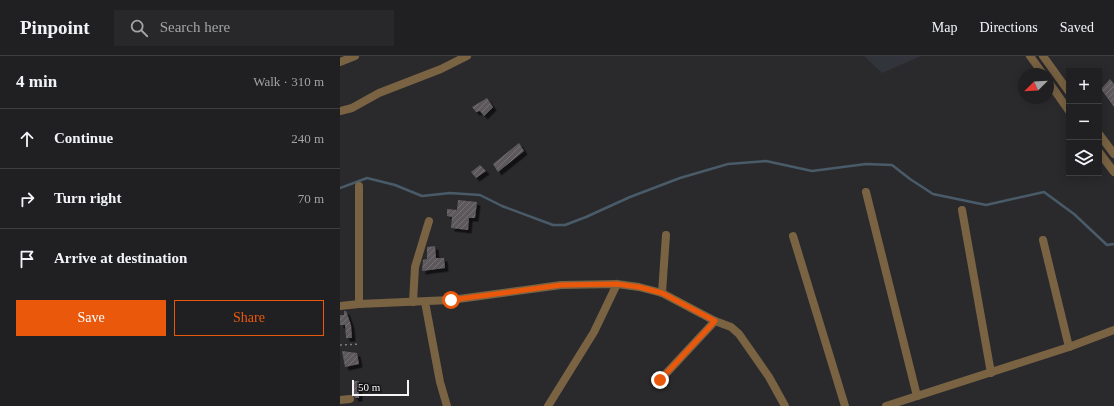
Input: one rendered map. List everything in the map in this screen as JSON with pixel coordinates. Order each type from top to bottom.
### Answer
[{"type":"street","points":[[340,62],[355,56]]},
{"type":"street","points":[[340,112],[352,108],[379,93],[441,69],[467,56]]},
{"type":"street","points":[[1030,56],[1039,68]]},
{"type":"street","points":[[1043,56],[1066,88]]},
{"type":"street","points":[[1054,90],[1066,107]]},
{"type":"street","points":[[1102,138],[1114,154]]},
{"type":"street","points":[[1102,156],[1114,172]]},
{"type":"street","points":[[359,186],[359,304]]},
{"type":"street","points":[[866,192],[917,396]]},
{"type":"street","points":[[962,210],[991,373]]},
{"type":"street","points":[[413,302],[415,267],[429,221]]},
{"type":"street","points":[[662,293],[666,235]]},
{"type":"street","points":[[793,236],[844,406]]},
{"type":"street","points":[[1043,240],[1069,347]]},
{"type":"street","points":[[340,306],[451,300],[561,285],[617,284],[639,287],[662,293],[715,321],[731,327],[739,334],[768,377],[785,406]]},
{"type":"street","points":[[548,406],[594,332],[617,284]]},
{"type":"street","points":[[425,302],[440,382],[447,406]]},
{"type":"street","points":[[660,380],[715,321]]},
{"type":"street","points":[[886,406],[897,404],[917,396],[1069,347],[1114,330]]},
{"type":"street","points":[[340,400],[350,399]]},
{"type":"path","points":[[340,345],[360,344]]},
{"type":"shaded area","points":[[864,56],[921,56],[882,73]]},
{"type":"building","points":[[1110,79],[1114,84],[1114,107],[1102,90],[1102,88]]},
{"type":"building","points":[[487,98],[493,107],[484,116],[480,111],[476,112],[472,107]]},
{"type":"building","points":[[519,143],[524,151],[498,172],[493,164]]},
{"type":"building","points":[[480,165],[486,171],[476,178],[471,172]]},
{"type":"building","points":[[458,200],[477,202],[475,218],[469,218],[468,230],[451,228],[452,217],[447,216],[447,209],[457,210]]},
{"type":"building","points":[[435,246],[436,258],[444,258],[445,268],[422,271],[423,260],[427,259],[427,247]]},
{"type":"building","points":[[344,311],[346,311],[351,325],[352,338],[346,338],[345,325],[340,325],[340,315],[344,315]]},
{"type":"building","points":[[342,351],[357,353],[359,364],[345,367]]},
{"type":"building","points":[[352,381],[359,381],[359,398],[355,398],[353,394]]},
{"type":"waterway","points":[[340,188],[367,178],[395,185],[422,196],[450,193],[480,195],[502,206],[553,225],[565,225],[630,197],[680,178],[728,164],[766,161],[812,171],[866,164],[892,165],[933,194],[986,205],[1044,192],[1074,214],[1107,245],[1114,244]]},
{"type":"route","points":[[451,300],[561,285],[617,284],[639,287],[662,293],[715,321],[660,380]]}]
